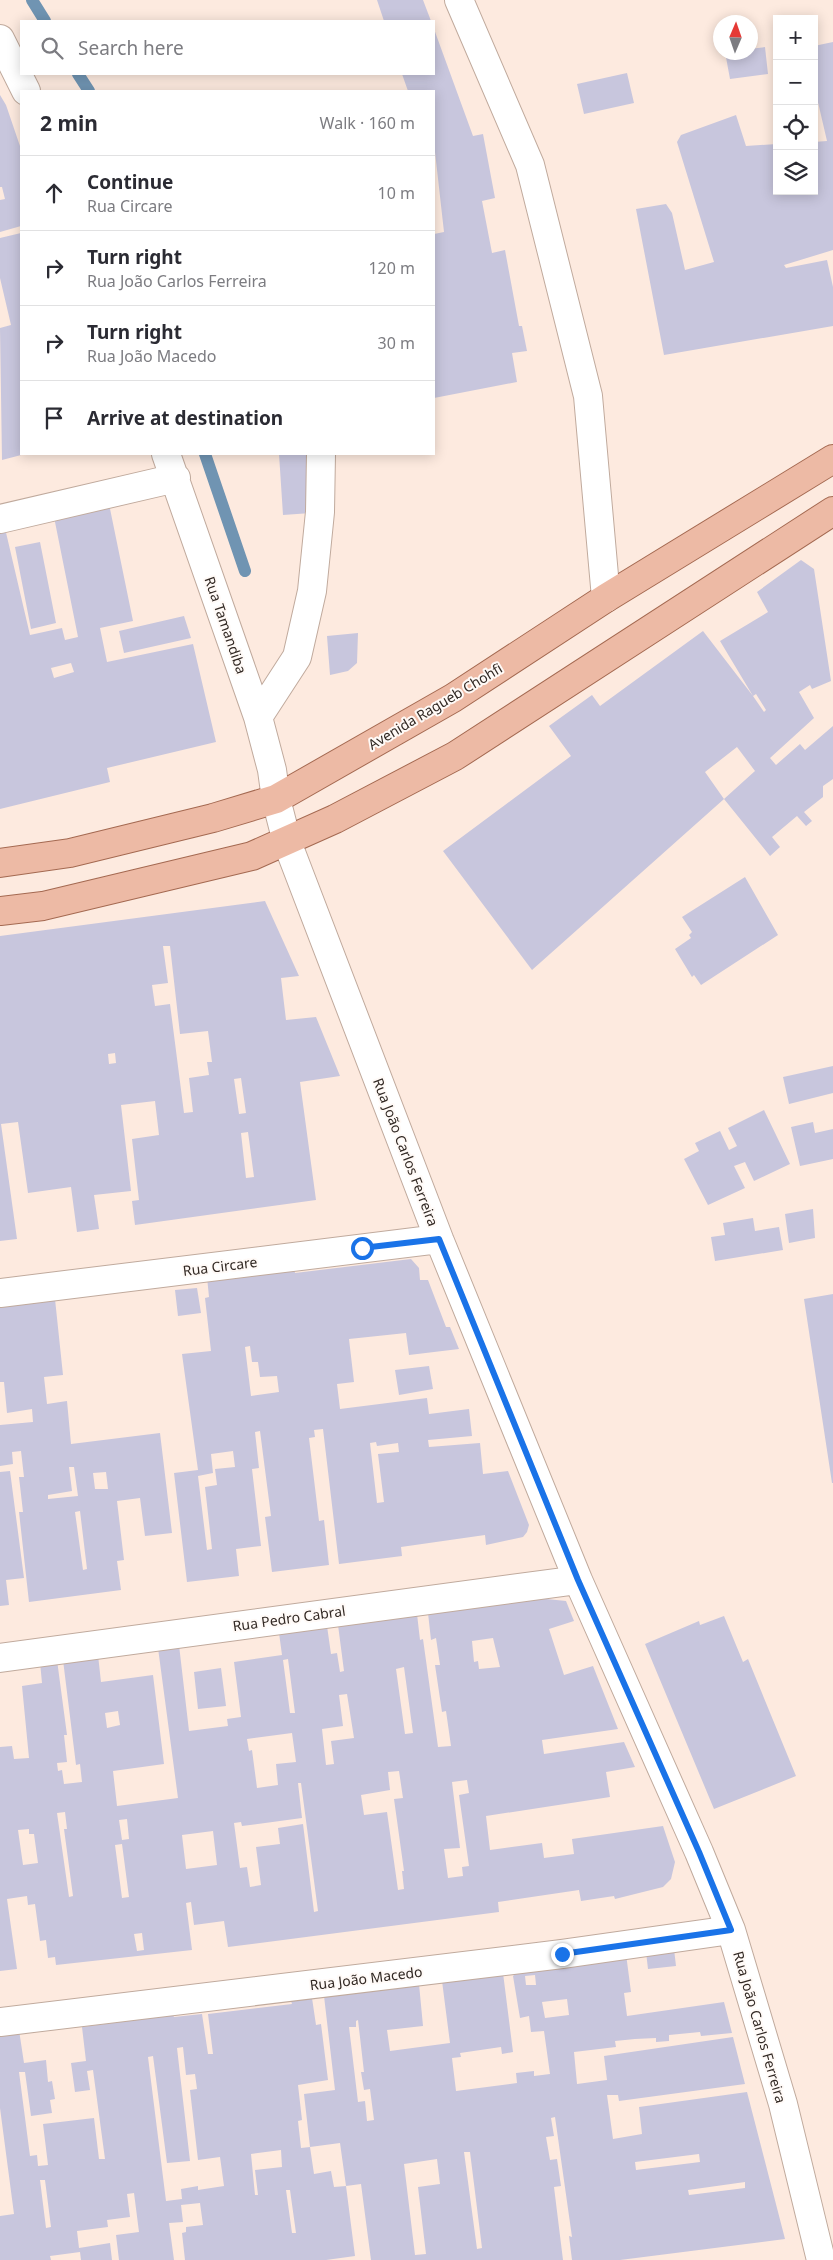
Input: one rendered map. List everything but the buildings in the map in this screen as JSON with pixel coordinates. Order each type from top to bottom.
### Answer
[{"type":"main road","name":"Avenida Ragueb Chohfi","points":[[0,863],[70,853],[213,818],[276,799],[453,698],[606,598],[833,459]]},
{"type":"main road","points":[[0,911],[43,906],[252,856],[335,819],[455,756],[833,511]]},
{"type":"street","points":[[459,0],[530,165],[588,396],[606,598]]},
{"type":"street","points":[[0,39],[26,90]]},
{"type":"street","points":[[258,717],[297,657],[312,591],[320,512],[321,455]]},
{"type":"street","points":[[0,519],[171,466]]},
{"type":"street","name":"Rua Tamandiba","points":[[171,466],[258,717],[272,770],[276,799]]},
{"type":"street","name":"Rua João Carlos Ferreira","points":[[276,799],[287,842],[439,1239],[578,1580],[699,1852],[731,1930],[783,2104],[821,2260]]},
{"type":"street","name":"Rua Circare","points":[[0,1293],[439,1239]]},
{"type":"street","name":"Rua Pedro Cabral","points":[[0,1658],[578,1580]]},
{"type":"street","name":"Rua João Macedo","points":[[0,2022],[562,1954],[731,1930]]},
{"type":"waterway","points":[[32,0],[44,20]]},
{"type":"waterway","points":[[79,75],[88,90]]},
{"type":"waterway","points":[[205,455],[245,571]]},
{"type":"route","points":[[362,1248],[439,1239],[578,1580],[699,1852],[731,1930],[562,1954]]}]
